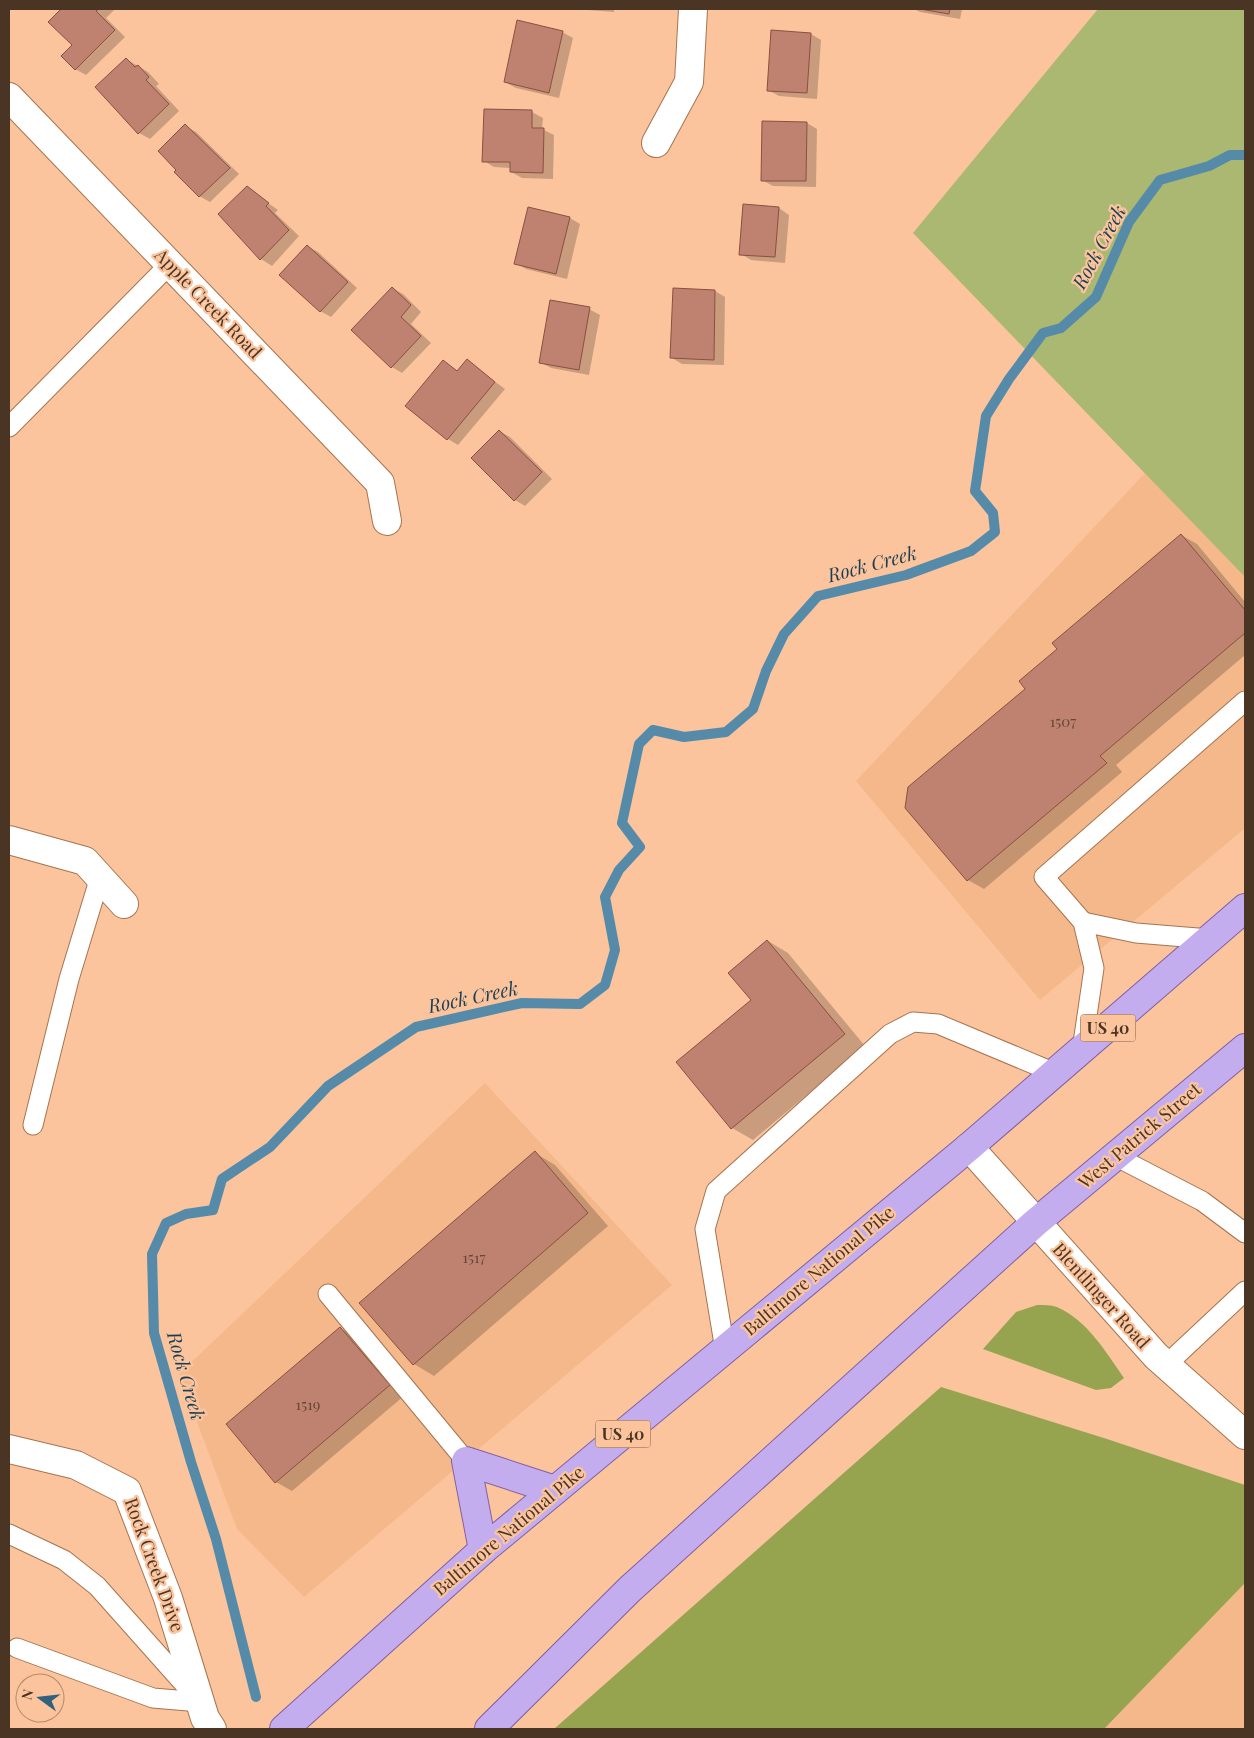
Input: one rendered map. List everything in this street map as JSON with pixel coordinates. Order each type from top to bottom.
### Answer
[{"type":"main road","name":"US 40","points":[[969,1147],[1245,908]]},
{"type":"main road","name":"West Patrick Street","points":[[1035,1223],[1245,1048]]},
{"type":"main road","name":"Baltimore National Pike","points":[[284,1729],[483,1550],[969,1147]]},
{"type":"main road","points":[[489,1729],[637,1582],[1035,1223]]},
{"type":"main road","points":[[483,1550],[466,1461],[555,1490]]},
{"type":"street","points":[[656,143],[689,82],[693,9]]},
{"type":"street","name":"Apple Creek Road","points":[[9,97],[380,483],[387,521]]},
{"type":"street","points":[[9,840],[85,861],[124,904]]},
{"type":"street","name":"Blentlinger Road","points":[[969,1147],[1035,1223],[1166,1365],[1245,1435]]},
{"type":"street","name":"Rock Creek Drive","points":[[9,1449],[76,1466],[127,1491],[168,1598],[205,1718],[212,1729]]},
{"type":"lane","points":[[9,427],[170,264]]},
{"type":"lane","points":[[1082,1050],[1094,968],[1083,922],[1044,877],[1245,702]]},
{"type":"lane","points":[[33,1125],[69,979],[100,877]]},
{"type":"lane","points":[[1083,922],[1136,933],[1210,939]]},
{"type":"lane","points":[[725,1350],[705,1229],[716,1191],[890,1034],[913,1022],[938,1024],[1054,1073]]},
{"type":"lane","points":[[1116,1156],[1202,1201],[1245,1233]]},
{"type":"lane","points":[[1166,1365],[1245,1291]]},
{"type":"lane","points":[[328,1294],[466,1461]]},
{"type":"lane","points":[[9,1534],[64,1560],[97,1586],[200,1702]]},
{"type":"lane","points":[[17,1648],[153,1698],[200,1702]]},
{"type":"shaded area","points":[[1145,473],[1245,577],[1245,828],[1040,1000],[856,781]]},
{"type":"shaded area","points":[[485,1083],[672,1285],[304,1597],[237,1529],[179,1374]]},
{"type":"shaded area","points":[[1245,1583],[1245,1729],[1104,1729]]},
{"type":"green space","points":[[1098,9],[1245,9],[1245,577],[913,233]]},
{"type":"green space","points":[[1037,1305],[1057,1307],[1078,1320],[1095,1338],[1124,1378],[1111,1388],[1096,1390],[983,1349],[1016,1312]]},
{"type":"green space","points":[[941,1387],[1245,1485],[1245,1583],[1104,1729],[554,1729]]},
{"type":"building","points":[[61,9],[99,9],[96,11],[115,30],[75,70],[61,56],[72,45],[48,22]]},
{"type":"building","points":[[920,9],[950,9],[949,14]]},
{"type":"building","points":[[517,20],[563,31],[549,93],[504,82]]},
{"type":"building","points":[[771,30],[811,33],[807,93],[767,91]]},
{"type":"building","points":[[126,58],[135,67],[138,65],[149,77],[146,80],[169,104],[138,134],[95,87]]},
{"type":"building","points":[[484,109],[532,110],[532,128],[544,128],[543,173],[510,172],[510,162],[482,162]]},
{"type":"building","points":[[762,121],[807,122],[806,181],[761,181]]},
{"type":"building","points":[[185,124],[230,168],[199,197],[174,172],[176,170],[158,151]]},
{"type":"building","points":[[247,186],[269,203],[266,206],[289,230],[260,260],[218,214]]},
{"type":"building","points":[[743,204],[779,207],[775,257],[739,255]]},
{"type":"building","points":[[528,207],[570,217],[556,274],[514,264]]},
{"type":"building","points":[[307,245],[348,282],[320,312],[279,275]]},
{"type":"building","points":[[392,287],[411,305],[401,317],[421,336],[391,368],[351,330]]},
{"type":"building","points":[[673,288],[715,290],[714,360],[670,358]]},
{"type":"building","points":[[550,300],[590,307],[579,370],[539,363]]},
{"type":"building","points":[[467,359],[495,382],[447,440],[405,406],[443,360],[457,371]]},
{"type":"building","points":[[499,430],[542,472],[514,501],[471,458]]},
{"type":"building","points":[[1181,534],[1245,610],[1245,633],[1100,756],[1107,763],[967,881],[905,808],[908,787],[1025,689],[1019,681],[1057,649],[1052,643]]},
{"type":"building","points":[[767,940],[845,1034],[731,1129],[676,1062],[751,1000],[728,973]]},
{"type":"building","points":[[535,1151],[588,1213],[413,1365],[359,1303]]},
{"type":"building","points":[[340,1327],[390,1385],[275,1483],[226,1424]]},
{"type":"waterway","name":"Rock Creek","points":[[256,1697],[216,1539],[191,1462],[154,1333],[152,1254],[166,1223],[186,1214],[213,1210],[222,1179],[270,1147],[328,1086],[416,1027],[522,1003],[580,1004],[605,985],[615,950],[605,897],[619,870],[640,847],[622,823],[639,744],[653,730],[684,737],[726,732],[753,709],[766,671],[784,634],[818,596],[906,575],[971,551],[995,532],[993,513],[975,491],[986,416],[1009,379],[1043,333],[1061,328],[1096,297],[1129,222],[1160,180],[1209,166],[1230,155],[1245,155]]}]
